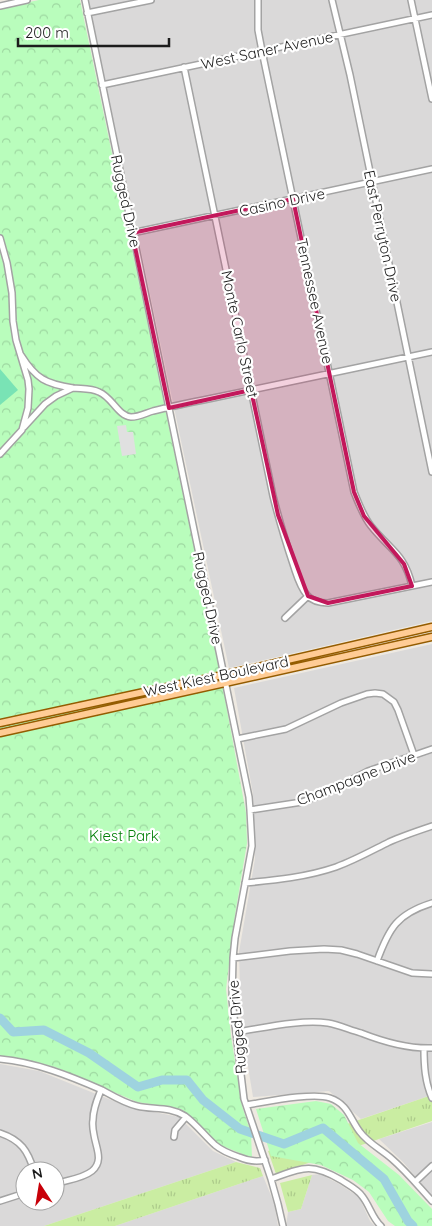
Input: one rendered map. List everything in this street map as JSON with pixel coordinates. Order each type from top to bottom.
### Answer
[{"type":"main road","name":"West Kiest Boulevard","points":[[0,723],[432,627]]},
{"type":"main road","name":"West Kiest Boulevard","points":[[0,733],[432,637]]},
{"type":"main road","points":[[338,649],[340,658]]},
{"type":"street","points":[[0,6],[27,0]]},
{"type":"street","name":"Rugged Drive","points":[[84,0],[226,683],[250,810],[252,846],[238,920],[233,958],[232,995],[246,1105],[271,1178],[283,1226]]},
{"type":"street","points":[[87,13],[151,0]]},
{"type":"street","name":"Tennessee Avenue","points":[[258,0],[258,30],[262,51],[354,492],[364,516],[398,554],[409,574],[412,586]]},
{"type":"street","name":"East Perryton Drive","points":[[332,0],[432,472]]},
{"type":"street","points":[[411,0],[432,98]]},
{"type":"street","name":"West Saner Avenue","points":[[102,85],[432,15]]},
{"type":"street","name":"Monte Carlo Street","points":[[184,67],[278,515],[300,583],[308,596]]},
{"type":"street","name":"Casino Drive","points":[[132,233],[432,169]]},
{"type":"street","points":[[0,238],[12,293],[16,340],[28,380],[28,408],[22,430]]},
{"type":"street","points":[[21,355],[28,366],[42,380],[99,392],[107,397],[121,412],[128,416],[138,416],[432,352]]},
{"type":"street","points":[[0,454],[46,404],[56,396],[74,388]]},
{"type":"street","points":[[285,618],[308,596],[321,603],[328,603],[432,582]]},
{"type":"street","points":[[237,739],[286,729],[341,703],[375,693],[383,694],[394,702],[414,755]]},
{"type":"street","name":"Champagne Drive","points":[[250,810],[302,802],[368,771],[432,749]]},
{"type":"street","points":[[246,883],[318,873],[432,826]]},
{"type":"street","points":[[377,961],[392,927],[408,914],[432,903]]},
{"type":"street","points":[[233,958],[290,951],[341,950],[412,974],[432,974]]},
{"type":"street","points":[[236,1032],[301,1023],[329,1023],[397,1045],[432,1048]]},
{"type":"street","points":[[424,1048],[426,1079],[432,1098]]},
{"type":"street","points":[[0,1059],[47,1069],[137,1106],[172,1110],[186,1117],[216,1146],[223,1150],[242,1159],[265,1160]]},
{"type":"street","points":[[65,1181],[94,1170],[99,1159],[92,1127],[94,1109],[101,1090]]},
{"type":"street","points":[[246,1105],[309,1096],[330,1098],[349,1112],[357,1129],[363,1136],[394,1161],[432,1201]]},
{"type":"street","points":[[174,1137],[175,1130],[186,1117]]},
{"type":"street","points":[[0,1133],[11,1137],[21,1145],[30,1161]]},
{"type":"street","points":[[415,1182],[432,1166]]},
{"type":"street","points":[[271,1178],[302,1168],[312,1168],[329,1173],[351,1186],[363,1197],[375,1220],[381,1226]]},
{"type":"street","points":[[0,1201],[15,1196]]},
{"type":"highlighted area","points":[[293,199],[354,492],[364,516],[404,564],[412,586],[328,603],[308,596],[278,515],[251,390],[169,408],[132,233]]},
{"type":"shaded area","points":[[88,0],[432,0],[432,621],[229,668]]},
{"type":"shaded area","points":[[126,425],[127,432],[133,432],[136,454],[122,456],[117,426]]},
{"type":"shaded area","points":[[432,644],[432,1095],[361,1119],[329,1091],[253,1097],[241,1024],[239,952],[255,859],[253,794],[234,688]]},
{"type":"shaded area","points":[[0,1064],[39,1071],[121,1104],[179,1117],[213,1151],[236,1162],[44,1226],[0,1226]]},
{"type":"shaded area","points":[[432,1122],[432,1196],[403,1162],[379,1139]]},
{"type":"shaded area","points":[[320,1174],[359,1197],[370,1221],[375,1226],[286,1226],[288,1212],[301,1209],[312,1175]]},
{"type":"shaded area","points":[[263,1176],[274,1203],[278,1226],[115,1226]]},
{"type":"green space","name":"Kiest Park","points":[[39,0],[80,0],[220,672],[246,813],[247,843],[235,915],[226,989],[242,1106],[251,1133],[252,1158],[220,1145],[181,1109],[137,1102],[55,1067],[0,1056],[0,8]]},
{"type":"green space","points":[[0,369],[18,390],[0,405]]},
{"type":"green space","points":[[432,1095],[432,1121],[276,1174],[268,1151]]},
{"type":"green space","points":[[316,1101],[331,1104],[344,1115],[358,1143],[399,1175],[432,1209],[432,1226],[395,1226],[388,1221],[369,1192],[353,1180],[321,1165],[271,1156],[256,1109]]},
{"type":"green space","points":[[236,1162],[260,1168],[263,1176],[115,1226],[44,1226]]},
{"type":"green space","points":[[312,1175],[301,1209],[288,1212],[280,1183]]},
{"type":"waterway","points":[[0,1018],[13,1032],[44,1030],[89,1053],[138,1087],[162,1080],[187,1080],[203,1100],[240,1129],[284,1144],[323,1128],[384,1179],[408,1221],[413,1226]]}]
